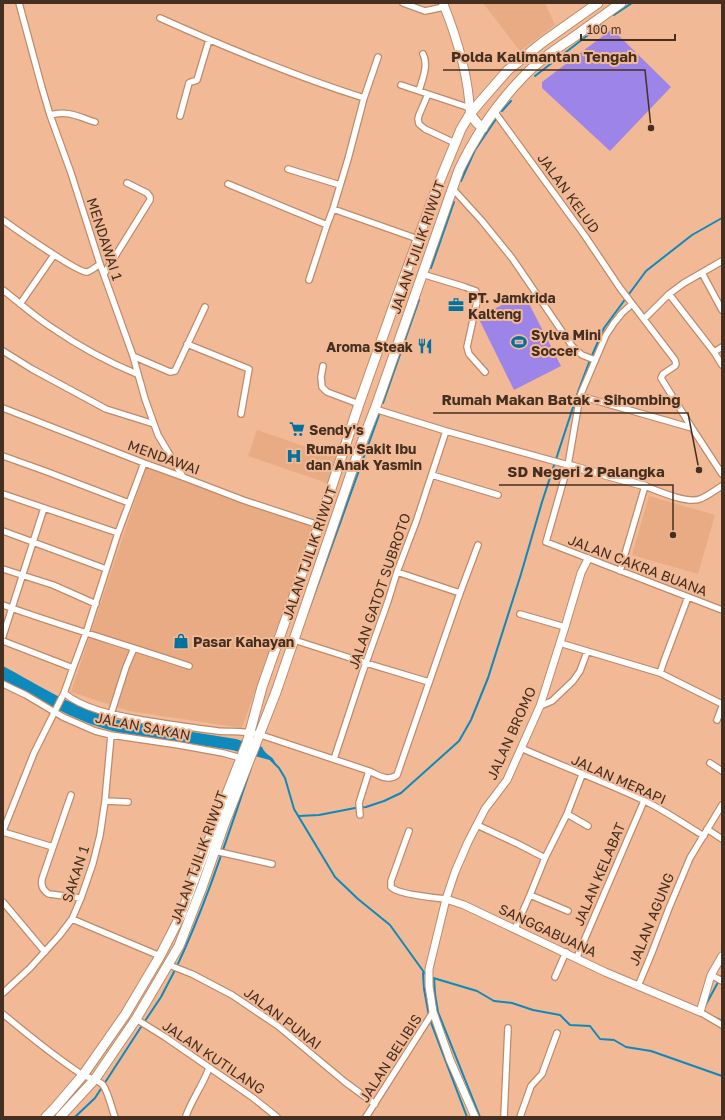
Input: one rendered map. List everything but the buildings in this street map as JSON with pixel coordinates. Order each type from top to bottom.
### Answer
[{"type":"highway","name":"JALAN TJILIK RIWUT","points":[[46,1117],[83,1075],[125,1015],[182,915],[251,743],[262,687],[319,525],[359,404],[436,190],[470,111],[508,70],[528,53],[598,3]]},
{"type":"highway","name":"JALAN TJILIK RIWUT","points":[[254,733],[276,692],[358,450],[375,409],[452,189],[467,152],[494,111],[524,76],[544,59],[621,3]]},
{"type":"highway","points":[[495,84],[508,94]]},
{"type":"highway","points":[[470,111],[477,123],[483,128]]},
{"type":"highway","points":[[394,305],[409,310]]},
{"type":"highway","name":"JALAN TJILIK RIWUT","points":[[60,1117],[95,1079],[136,1019],[180,946],[215,851],[221,821]]},
{"type":"main road","points":[[444,5],[457,41],[466,75],[470,111]]},
{"type":"street","name":"MENDAWAI 1","points":[[19,3],[50,116],[71,173],[100,264],[133,356],[137,374],[158,436],[183,476]]},
{"type":"street","points":[[403,3],[425,11],[444,5]]},
{"type":"street","points":[[160,18],[209,40],[304,78],[364,98]]},
{"type":"street","points":[[180,116],[188,83],[197,80],[209,40]]},
{"type":"street","points":[[419,91],[426,63],[423,54]]},
{"type":"street","points":[[309,280],[333,209],[364,98],[378,57]]},
{"type":"street","points":[[401,85],[470,111]]},
{"type":"street","points":[[428,94],[419,115],[419,124],[425,129],[455,143]]},
{"type":"street","name":"JALAN KELUD","points":[[494,111],[585,236],[632,304]]},
{"type":"street","points":[[50,116],[58,113],[67,113],[95,122]]},
{"type":"street","points":[[288,169],[340,185]]},
{"type":"street","points":[[104,274],[150,200],[147,193],[126,183]]},
{"type":"street","points":[[228,184],[327,225]]},
{"type":"street","points":[[452,189],[482,220],[512,258],[572,346],[591,359]]},
{"type":"street","points":[[333,209],[418,239]]},
{"type":"street","points":[[3,220],[54,255],[84,272],[89,272],[100,264]]},
{"type":"street","points":[[20,304],[54,255]]},
{"type":"street","points":[[644,319],[669,294],[684,283],[722,261]]},
{"type":"street","points":[[702,273],[722,310]]},
{"type":"street","points":[[422,274],[476,291],[477,300],[466,347],[469,354],[485,372]]},
{"type":"street","points":[[3,291],[52,329],[112,363],[137,374]]},
{"type":"street","points":[[669,294],[714,352],[722,365]]},
{"type":"street","points":[[568,465],[580,396],[591,359],[614,323],[632,304],[675,360],[675,366],[663,374],[662,378],[722,474]]},
{"type":"street","points":[[133,356],[170,372],[174,372],[205,307]]},
{"type":"street","points":[[187,344],[249,369],[242,414]]},
{"type":"street","points":[[714,352],[722,348]]},
{"type":"street","points":[[3,351],[32,369],[106,409],[154,424]]},
{"type":"street","points":[[323,366],[321,377],[322,387],[327,392],[359,404]]},
{"type":"street","points":[[580,396],[692,428]]},
{"type":"street","name":"MENDAWAI","points":[[3,408],[144,463],[183,476],[242,500],[319,525]]},
{"type":"street","points":[[375,409],[446,431],[644,486],[686,500],[700,499],[722,486]]},
{"type":"street","name":"JALAN GATOT SUBROTO","points":[[334,759],[446,431]]},
{"type":"street","points":[[3,456],[129,503]]},
{"type":"street","points":[[53,847],[3,832],[34,753],[74,668],[118,533],[144,463]]},
{"type":"street","name":"JALAN CAKRA BUANA","points":[[568,465],[546,542],[722,610]]},
{"type":"street","points":[[432,475],[498,495]]},
{"type":"street","points":[[620,571],[644,486]]},
{"type":"street","points":[[3,494],[118,533]]},
{"type":"street","points":[[3,636],[44,508]]},
{"type":"street","points":[[3,531],[106,570]]},
{"type":"street","points":[[62,695],[110,714],[185,727],[254,733],[334,759],[386,778],[392,778],[397,775],[478,545]]},
{"type":"street","name":"JALAN BROMO","points":[[433,1012],[429,986],[429,969],[446,899],[455,872],[485,809],[507,780],[540,706],[581,573],[588,559]]},
{"type":"street","points":[[3,569],[53,585],[96,604]]},
{"type":"street","points":[[397,572],[460,593]]},
{"type":"street","points":[[660,673],[688,597]]},
{"type":"street","points":[[3,605],[189,666]]},
{"type":"street","points":[[520,614],[565,628]]},
{"type":"street","points":[[294,640],[429,682]]},
{"type":"street","points":[[3,641],[74,668]]},
{"type":"street","points":[[560,643],[660,673],[722,706],[717,720]]},
{"type":"street","points":[[110,714],[134,648]]},
{"type":"street","points":[[540,706],[552,701],[573,681],[580,670],[587,652]]},
{"type":"street","name":"JALAN SAKAN","points":[[3,684],[55,710],[80,725],[111,735],[245,756]]},
{"type":"street","name":"SAKAN 1","points":[[3,993],[30,968],[59,936],[72,918],[81,898],[100,835],[105,801],[111,735]]},
{"type":"street","name":"JALAN MERAPI","points":[[521,748],[644,801],[704,836]]},
{"type":"street","points":[[710,763],[722,771]]},
{"type":"street","points":[[360,809],[368,771]]},
{"type":"street","points":[[514,929],[545,858],[567,814],[582,775]]},
{"type":"street","points":[[71,795],[42,880],[42,888],[49,894],[81,898]]},
{"type":"street","points":[[105,801],[128,802]]},
{"type":"street","name":"JALAN KELABAT","points":[[577,957],[644,801]]},
{"type":"street","name":"JALAN AGUNG","points":[[700,1012],[638,986],[690,858],[722,805]]},
{"type":"street","points":[[567,814],[588,826]]},
{"type":"street","points":[[477,825],[545,858]]},
{"type":"street","points":[[707,829],[722,838]]},
{"type":"street","points":[[409,831],[391,881],[391,887],[394,890],[403,892],[446,899]]},
{"type":"street","points":[[215,851],[272,864]]},
{"type":"street","points":[[530,895],[568,910]]},
{"type":"street","name":"SANGGABUANA","points":[[446,899],[464,905],[638,986]]},
{"type":"street","points":[[3,902],[45,952]]},
{"type":"street","points":[[72,918],[160,956]]},
{"type":"street","points":[[555,977],[566,952]]},
{"type":"street","points":[[722,956],[711,975],[700,1012],[722,1025]]},
{"type":"street","name":"JALAN PUNAI","points":[[169,965],[192,974],[232,995],[278,1026],[345,1082],[375,1104]]},
{"type":"street","points":[[711,975],[722,981]]},
{"type":"street","points":[[433,1012],[450,1060],[475,1117]]},
{"type":"street","name":"JALAN BELIBIS","points":[[366,1117],[433,1012]]},
{"type":"street","points":[[3,1014],[28,1035],[83,1075],[95,1079],[102,1084],[106,1090],[114,1117]]},
{"type":"street","name":"JALAN KUTILANG","points":[[136,1019],[165,1037],[252,1097],[276,1117]]},
{"type":"street","points":[[504,1117],[508,1028]]},
{"type":"street","points":[[520,1117],[531,1086],[542,1074],[556,1032]]},
{"type":"street","points":[[186,1116],[192,1100],[202,1085],[209,1068]]},
{"type":"shaded area","points":[[483,3],[545,3],[555,25],[520,51]]},
{"type":"shaded area","points":[[612,29],[671,87],[610,151],[542,88],[542,82]]},
{"type":"shaded area","name":"Sylva Mini Soccer","points":[[524,294],[561,366],[514,390],[478,317]]},
{"type":"shaded area","name":"Rumah Sakit Ibu dan Anak Yasmin","points":[[257,430],[339,457],[330,484],[248,456]]},
{"type":"shaded area","name":"Pasar Kahayan","points":[[146,468],[313,526],[242,728],[129,711],[71,692]]},
{"type":"shaded area","points":[[649,496],[715,515],[698,574],[632,555]]},
{"type":"water","points":[[3,666],[88,710],[118,720],[236,739],[262,747],[265,752],[275,761],[276,765],[273,761],[232,750],[122,733],[91,724],[46,704],[3,680]]},
{"type":"waterway","points":[[614,15],[632,3]]},
{"type":"waterway","points":[[535,76],[601,25]]},
{"type":"waterway","points":[[502,111],[511,101]]},
{"type":"waterway","points":[[461,181],[475,150],[496,119]]},
{"type":"waterway","points":[[431,268],[454,202]]},
{"type":"waterway","points":[[299,816],[319,815],[366,807],[384,801],[401,793],[459,741],[471,720],[488,678],[542,502],[579,389],[604,328],[646,271],[692,235],[722,218]]},
{"type":"waterway","points":[[383,403],[419,300]]},
{"type":"waterway","points":[[308,612],[379,415]]},
{"type":"waterway","points":[[271,760],[279,768],[285,778],[294,809],[335,877],[358,899],[390,925],[426,975]]},
{"type":"waterway","points":[[177,966],[208,893],[251,768]]},
{"type":"waterway","points":[[145,1021],[161,997],[175,970]]},
{"type":"waterway","points":[[423,973],[424,989],[429,1016]]},
{"type":"waterway","points":[[704,1008],[722,975]]},
{"type":"waterway","points":[[430,977],[477,991],[494,1001],[512,1003],[533,1010],[560,1015],[570,1025],[590,1026],[600,1039],[614,1040],[626,1047],[651,1051],[722,1076]]},
{"type":"waterway","points":[[434,978],[438,1012],[480,1117]]},
{"type":"waterway","points":[[714,1017],[722,1021]]},
{"type":"waterway","points":[[430,1020],[467,1117]]},
{"type":"waterway","points":[[75,1117],[95,1098],[141,1027]]},
{"type":"place","name":"Polda Kalimantan Tengah","points":[[651,128]]},
{"type":"place","name":"PT. Jamkrida Kalteng","points":[[456,305]]},
{"type":"place","name":"Sylva Mini Soccer","points":[[519,342]]},
{"type":"place","name":"Aroma Steak","points":[[425,346]]},
{"type":"place","name":"Sendy's","points":[[297,429]]},
{"type":"place","name":"Rumah Sakit Ibu dan Anak Yasmin","points":[[294,456]]},
{"type":"place","name":"Rumah Makan Batak - Sihombing","points":[[699,470]]},
{"type":"place","name":"SD Negeri 2 Palangka","points":[[673,535]]},
{"type":"place","name":"Pasar Kahayan","points":[[181,641]]}]
